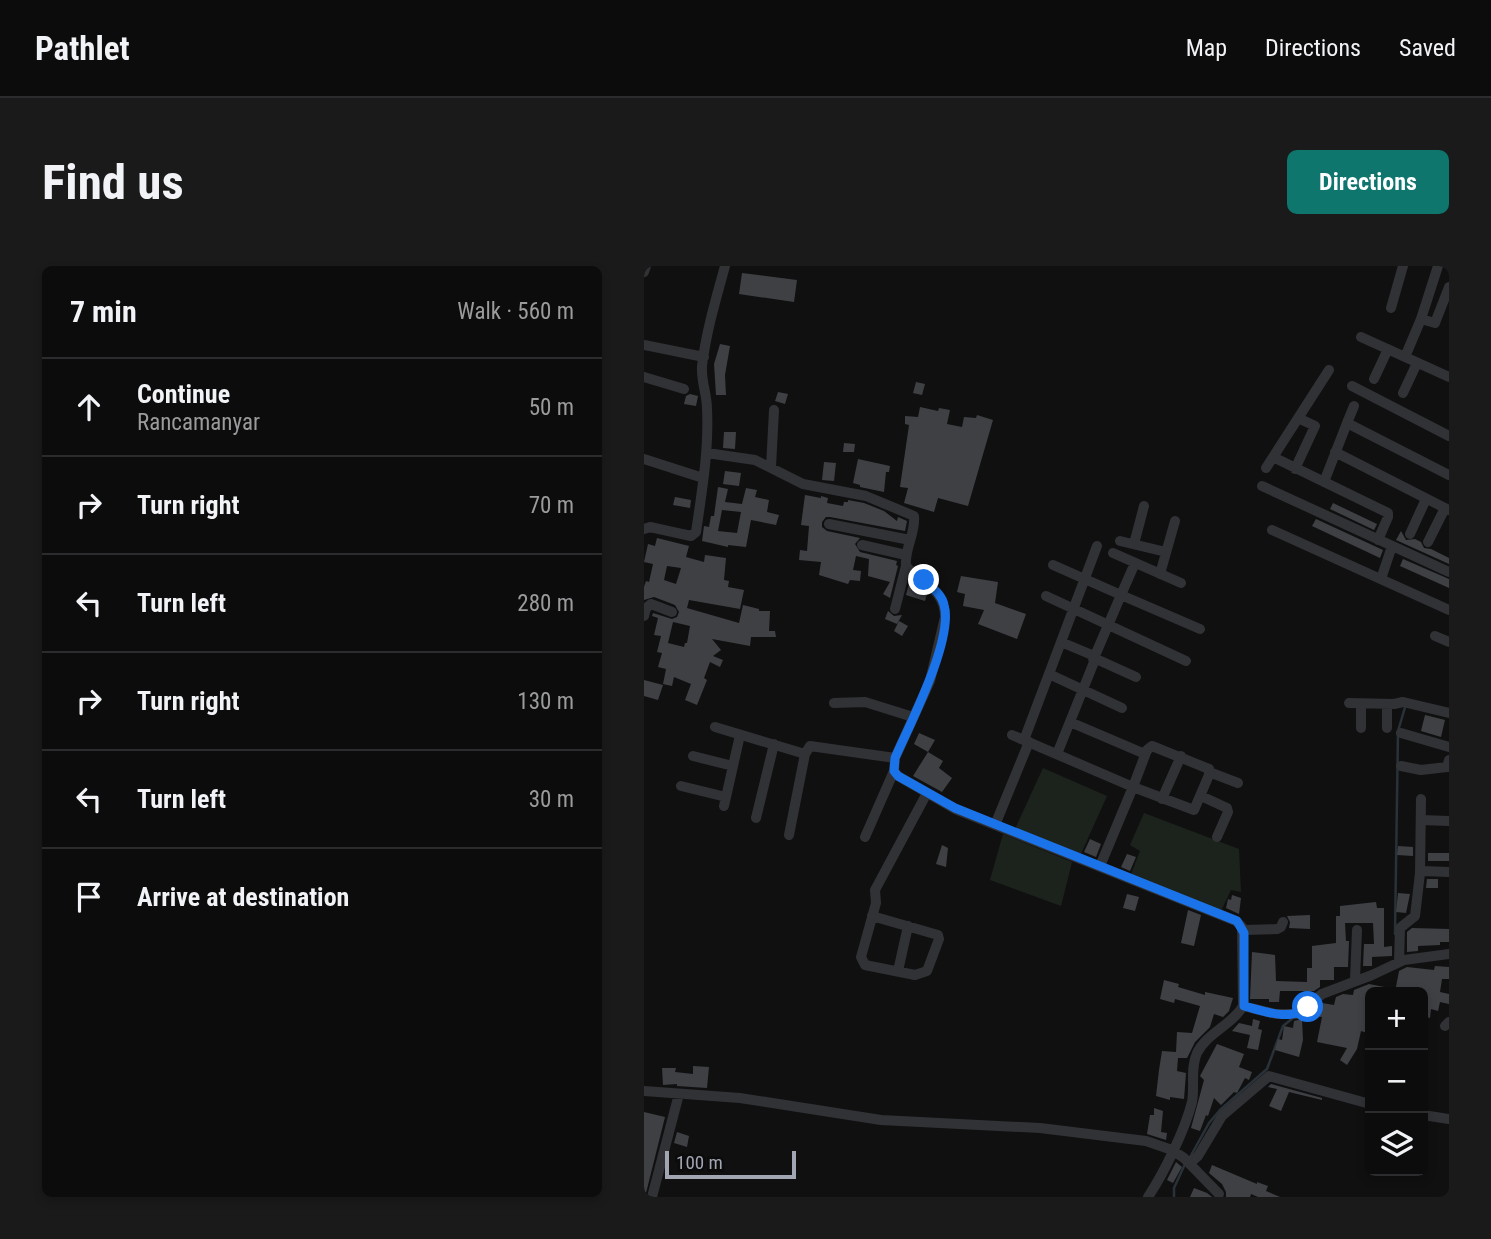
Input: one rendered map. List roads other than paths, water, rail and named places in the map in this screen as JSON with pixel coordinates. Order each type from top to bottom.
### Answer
[{"type":"street","points":[[644,272],[646,266]]},
{"type":"street","points":[[644,529],[650,527],[695,535],[707,453],[708,407],[702,386],[704,357],[725,266]]},
{"type":"street","points":[[1391,307],[1403,266]]},
{"type":"street","points":[[1405,357],[1438,266]]},
{"type":"street","points":[[1420,318],[1435,323],[1448,292],[1430,288]]},
{"type":"street","points":[[1361,337],[1449,377]]},
{"type":"street","points":[[644,345],[704,357]]},
{"type":"street","points":[[1374,379],[1388,349]]},
{"type":"street","points":[[1403,393],[1417,363]]},
{"type":"street","points":[[1266,468],[1329,370]]},
{"type":"street","points":[[644,377],[684,389]]},
{"type":"street","points":[[1352,386],[1449,436]]},
{"type":"street","points":[[1324,482],[1354,406]]},
{"type":"street","points":[[771,467],[774,410]]},
{"type":"street","points":[[1295,468],[1315,426],[1298,418]]},
{"type":"street","points":[[1347,423],[1449,475]]},
{"type":"street","points":[[1335,452],[1447,509],[1428,542]]},
{"type":"street","points":[[707,453],[743,457],[811,486],[866,496],[912,515],[915,523],[895,609]]},
{"type":"street","points":[[1273,457],[1388,513],[1378,540]]},
{"type":"street","points":[[644,459],[703,478]]},
{"type":"street","points":[[1262,486],[1449,572]]},
{"type":"street","points":[[1410,534],[1426,499]]},
{"type":"street","points":[[1134,544],[1144,506]]},
{"type":"street","points":[[1160,574],[1175,521]]},
{"type":"street","points":[[829,524],[910,540]]},
{"type":"street","points":[[1272,530],[1449,610]]},
{"type":"street","points":[[1120,541],[1166,552]]},
{"type":"street","points":[[862,545],[906,555]]},
{"type":"street","points":[[995,825],[1097,546]]},
{"type":"street","points":[[1381,579],[1392,546]]},
{"type":"street","points":[[1113,552],[1181,583]]},
{"type":"street","points":[[1057,754],[1084,690],[1094,658],[1135,564]]},
{"type":"street","points":[[1054,565],[1200,629]]},
{"type":"street","points":[[865,837],[894,771],[895,758],[930,681],[937,658],[945,607],[940,595],[906,566]]},
{"type":"street","points":[[1046,596],[1186,661]]},
{"type":"street","points":[[644,616],[646,608],[651,604],[673,612]]},
{"type":"street","points":[[1435,636],[1449,642]]},
{"type":"street","points":[[1061,642],[1136,677]]},
{"type":"street","points":[[1051,675],[1122,708]]},
{"type":"street","points":[[834,703],[865,702],[913,717]]},
{"type":"street","points":[[1349,703],[1403,702],[1449,713]]},
{"type":"street","points":[[1361,704],[1361,728]]},
{"type":"street","points":[[1387,704],[1387,728]]},
{"type":"street","points":[[1070,722],[1145,754]]},
{"type":"street","points":[[715,727],[806,754]]},
{"type":"street","points":[[1401,733],[1449,747]]},
{"type":"street","points":[[681,786],[725,802],[740,735]]},
{"type":"street","points":[[1012,735],[1191,810],[1195,809],[1209,772]]},
{"type":"street","points":[[755,818],[774,744]]},
{"type":"street","points":[[789,835],[807,749],[816,745],[895,758]]},
{"type":"street","points":[[1100,866],[1149,747],[1154,746],[1181,756],[1205,766],[1209,772],[1238,783]]},
{"type":"street","points":[[693,755],[733,766]]},
{"type":"street","points":[[1162,799],[1181,756]]},
{"type":"street","points":[[1401,766],[1421,770],[1447,767],[1449,760]]},
{"type":"street","points":[[894,771],[898,776],[955,808],[1237,921],[1243,930],[1244,1006],[1197,1053],[1194,1061],[1192,1101],[1181,1157],[1148,1197]]},
{"type":"street","points":[[872,916],[938,935],[939,939],[927,971],[915,975],[865,965],[861,957],[876,899],[875,890],[927,793]]},
{"type":"street","points":[[1200,796],[1227,807],[1228,812],[1217,837]]},
{"type":"street","points":[[1399,962],[1400,928],[1416,914],[1420,873],[1421,799]]},
{"type":"street","points":[[1421,820],[1449,821]]},
{"type":"street","points":[[1420,873],[1449,872]]},
{"type":"street","points":[[1243,930],[1277,929],[1283,922]]},
{"type":"street","points":[[898,971],[908,926]]},
{"type":"street","points":[[1356,980],[1357,930]]},
{"type":"street","points":[[1244,1006],[1276,1014],[1297,1014],[1322,994],[1399,962],[1413,957],[1449,954]]},
{"type":"street","points":[[1181,1157],[1198,1156],[1222,1116],[1269,1076],[1365,1103]]},
{"type":"street","points":[[644,1091],[740,1098],[881,1120],[1084,1132],[1146,1141],[1181,1157],[1219,1194]]},
{"type":"street","points":[[652,1197],[679,1094]]},
{"type":"street","points":[[1428,1116],[1449,1119]]},
{"type":"waterway","points":[[1395,934],[1398,731],[1406,704]]},
{"type":"waterway","points":[[1189,1159],[1209,1123],[1220,1110],[1267,1069],[1283,1026],[1293,1018]]},
{"type":"waterway","points":[[1174,1197],[1174,1188],[1185,1164]]}]
